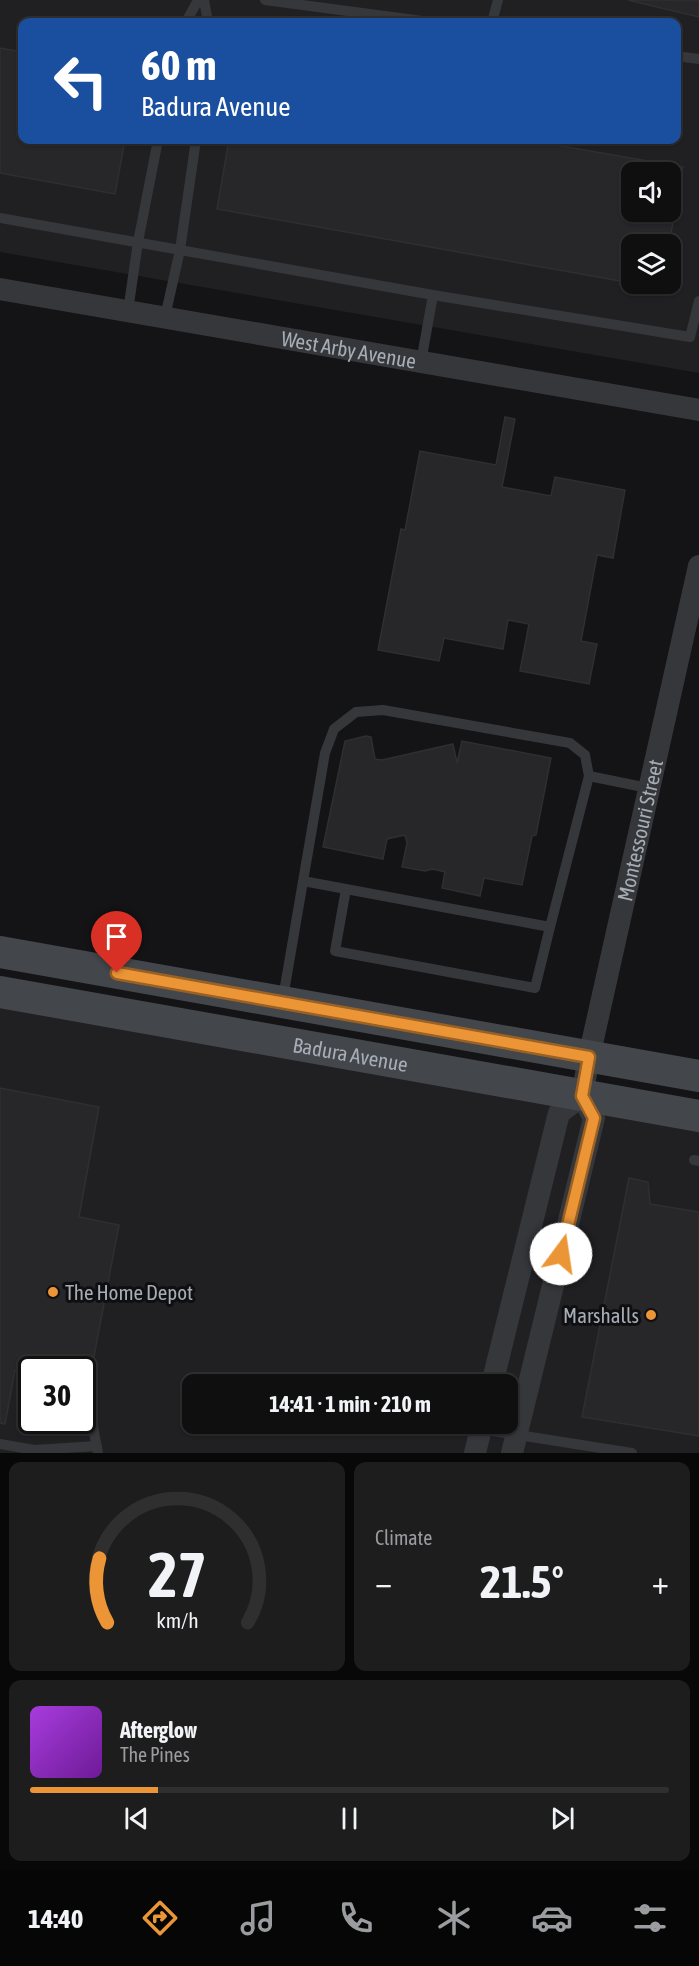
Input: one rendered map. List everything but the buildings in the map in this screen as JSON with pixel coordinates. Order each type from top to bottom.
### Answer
[{"type":"main road","name":"Badura Avenue","points":[[0,952],[699,1076]]},
{"type":"main road","name":"Badura Avenue","points":[[0,992],[699,1116]]},
{"type":"street","name":"West Arby Avenue","points":[[0,289],[699,410]]},
{"type":"street","name":"Montessouri Street","points":[[582,1096],[648,788],[699,566]]},
{"type":"street","points":[[494,1374],[559,1113],[582,1096],[594,1118],[515,1444]]},
{"type":"street","points":[[475,1453],[479,1434]]},
{"type":"lane","points":[[188,18],[198,0]]},
{"type":"lane","points":[[204,0],[207,18]]},
{"type":"lane","points":[[265,0],[400,18]]},
{"type":"lane","points":[[493,18],[498,0]]},
{"type":"lane","points":[[681,57],[699,59]]},
{"type":"lane","points":[[128,311],[138,242],[157,144]]},
{"type":"lane","points":[[165,317],[180,250],[195,144]]},
{"type":"lane","points":[[0,218],[433,295],[690,337],[699,301]]},
{"type":"lane","points":[[421,362],[433,295]]},
{"type":"lane","points":[[282,1003],[326,753],[334,729],[356,712],[382,710],[570,743],[585,755],[589,776],[535,988],[335,951],[346,889]]},
{"type":"lane","points":[[589,776],[648,788]]},
{"type":"lane","points":[[303,881],[550,927]]},
{"type":"lane","points":[[0,1444],[34,1450],[98,1450],[95,1434]]},
{"type":"lane","points":[[496,1434],[515,1444],[633,1453]]},
{"type":"shaded area","points":[[0,0],[699,0],[699,373],[0,252]]},
{"type":"shaded area","points":[[0,1007],[699,1131],[699,1453],[0,1453]]},
{"type":"place","name":"The Home Depot","points":[[53,1292]]},
{"type":"place","name":"Marshalls","points":[[651,1315]]},
{"type":"route","points":[[117,973],[589,1057],[582,1096],[594,1118],[561,1254]]}]
